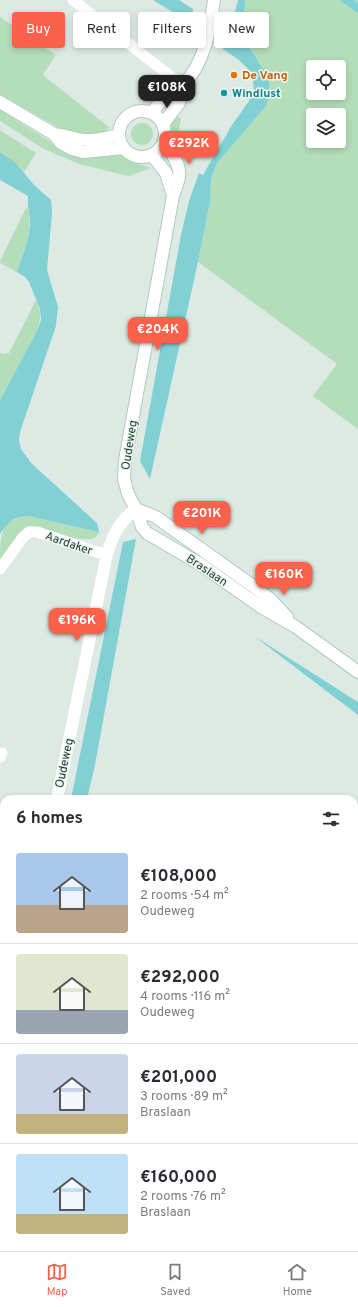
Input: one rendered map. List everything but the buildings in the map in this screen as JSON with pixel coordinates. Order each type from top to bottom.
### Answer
[{"type":"main road","points":[[152,113],[168,94],[183,86],[193,74],[202,54],[209,29],[214,0]]},
{"type":"main road","points":[[163,124],[179,103],[183,86]]},
{"type":"main road","points":[[0,102],[54,134],[61,144],[72,149],[83,152],[123,148]]},
{"type":"main road","points":[[140,111],[152,113],[163,124],[165,136],[164,143],[157,152],[152,155],[147,157],[136,157],[131,155],[123,148],[119,135],[121,123],[129,114],[140,111]]},
{"type":"main road","points":[[54,134],[65,135],[76,139],[91,140],[119,135]]},
{"type":"main road","name":"Oudeweg","points":[[58,795],[107,554],[113,536],[127,515],[136,509],[128,494],[124,479],[125,460],[173,196],[179,176],[178,168],[171,152],[164,143]]},
{"type":"main road","name":"Oudeweg","points":[[152,155],[166,173],[173,196]]},
{"type":"main road","name":"Braslaan","points":[[136,509],[142,527],[146,533],[200,564],[261,607],[296,627],[358,672]]},
{"type":"main road","name":"Braslaan","points":[[136,509],[156,517],[253,586],[270,599],[296,627]]},
{"type":"street","points":[[73,0],[183,86]]},
{"type":"street","name":"Aardaker","points":[[0,569],[23,537],[29,532],[36,532],[107,554]]},
{"type":"green space","points":[[245,0],[358,0],[358,429],[313,396],[337,364],[198,262],[210,202],[211,179],[217,163],[266,106],[269,78],[250,48],[269,48],[269,12],[244,12]]},
{"type":"green space","points":[[0,17],[12,25],[12,48],[46,48],[56,55],[43,75],[110,128],[103,132],[89,135],[66,132],[0,94]]},
{"type":"green space","points":[[0,110],[67,152],[79,156],[92,157],[120,155],[131,161],[151,168],[129,176],[79,164],[44,149],[0,121]]},
{"type":"green space","points":[[175,115],[181,119],[177,138],[178,153],[171,134]]},
{"type":"green space","points":[[142,123],[150,126],[153,134],[150,142],[142,145],[134,142],[131,134],[134,126]]},
{"type":"green space","points":[[0,130],[36,153],[24,172],[16,163],[0,152]]},
{"type":"green space","points":[[27,206],[29,215],[29,231],[17,272],[0,263],[0,261]]},
{"type":"green space","points":[[36,300],[40,314],[38,329],[0,400],[0,353],[9,353]]},
{"type":"green space","points":[[20,516],[28,516],[99,532],[96,537],[84,539],[64,536],[31,526],[21,534],[0,560],[2,533],[8,523]]},
{"type":"water","points":[[153,0],[179,0],[193,9],[193,12],[173,12]]},
{"type":"water","points":[[238,0],[245,0],[244,12],[235,12]]},
{"type":"water","points":[[340,0],[354,0],[358,3],[358,14]]},
{"type":"water","points":[[250,48],[269,78],[269,97],[266,106],[217,163],[211,179],[210,202],[198,262],[150,479],[140,461],[181,235],[189,201],[199,173],[203,175],[232,125],[249,101],[254,90],[252,73],[239,60],[223,49]]},
{"type":"water","points":[[0,152],[16,163],[34,185],[51,200],[52,213],[47,270],[58,307],[56,326],[20,432],[19,440],[21,449],[31,463],[97,523],[99,532],[23,516],[11,520],[0,534],[0,400],[38,329],[41,320],[40,309],[29,282],[25,277],[17,272],[27,242],[30,224],[28,196],[0,180]]},
{"type":"water","points":[[136,539],[95,765],[88,795],[72,795],[123,542]]},
{"type":"water","points":[[254,636],[358,702],[358,715]]},
{"type":"place","name":"De Vang","points":[[234,75]]},
{"type":"place","name":"Windlust","points":[[224,93]]}]
